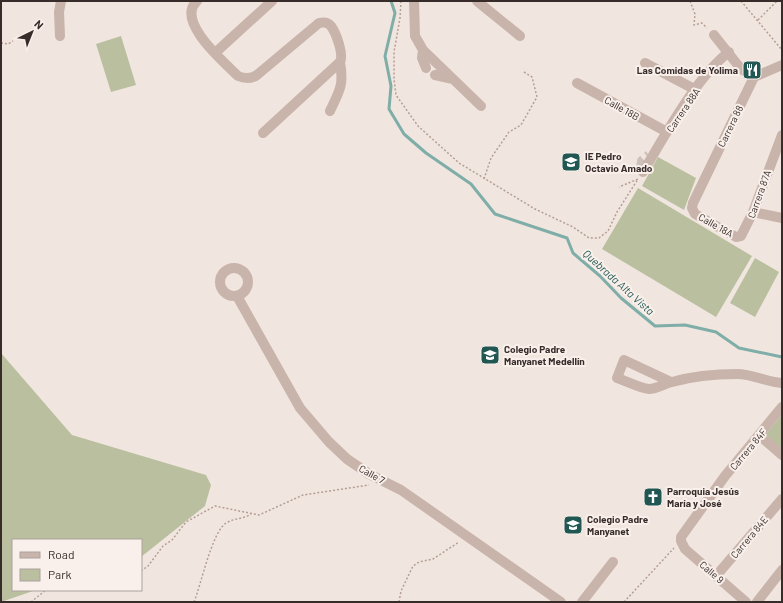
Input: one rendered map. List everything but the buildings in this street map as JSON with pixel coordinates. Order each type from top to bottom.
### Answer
[{"type":"street","points":[[60,36],[59,12],[61,1]]},
{"type":"street","points":[[197,1],[191,11],[192,21],[208,45],[238,76],[250,78],[257,75],[316,25],[322,23],[331,26],[342,54],[340,62],[343,78],[342,88],[330,111]]},
{"type":"street","points":[[215,53],[272,1]]},
{"type":"street","points":[[414,1],[415,36],[423,50],[481,106]]},
{"type":"street","points":[[477,1],[520,36]]},
{"type":"street","points":[[714,35],[741,69],[754,77],[780,69]]},
{"type":"street","points":[[423,50],[422,58],[426,68]]},
{"type":"street","name":"Carrera 88A","points":[[642,170],[715,64],[729,52]]},
{"type":"street","points":[[263,133],[340,62]]},
{"type":"street","points":[[645,63],[696,90]]},
{"type":"street","points":[[434,75],[453,79]]},
{"type":"street","name":"Carrera 88","points":[[693,203],[754,77]]},
{"type":"street","name":"Calle 18B","points":[[577,83],[667,132]]},
{"type":"street","name":"Carrera 87A","points":[[745,231],[782,135]]},
{"type":"street","name":"Calle 18A","points":[[693,203],[692,208],[695,214],[736,237],[741,236],[745,231]]},
{"type":"street","points":[[753,212],[782,218]]},
{"type":"street","name":"Calle 7","points":[[237,296],[300,408],[329,442],[347,459],[369,474],[390,484],[560,602]]},
{"type":"street","points":[[671,382],[624,360],[617,378],[647,389],[654,389],[671,382],[699,376],[739,374],[753,376],[768,382],[782,383]]},
{"type":"street","name":"Carrera 84F","points":[[681,541],[682,533],[725,476],[782,408]]},
{"type":"street","points":[[759,435],[782,455]]},
{"type":"street","name":"Carrera 84E","points":[[716,576],[782,499]]},
{"type":"street","name":"Calle 9","points":[[681,541],[685,549],[746,602]]},
{"type":"street","points":[[582,602],[613,562]]},
{"type":"street","points":[[757,602],[782,570]]},
{"type":"path","points":[[401,1],[400,18],[394,52],[394,79],[396,95],[418,126],[459,163],[535,208],[573,227],[589,238],[599,238],[608,231],[617,212],[638,179],[619,186]]},
{"type":"path","points":[[690,1],[695,14],[694,25],[702,23],[714,35]]},
{"type":"path","points":[[741,1],[782,50]]},
{"type":"path","points":[[758,20],[777,1]]},
{"type":"path","points":[[1,42],[8,44],[14,42]]},
{"type":"path","points":[[484,179],[491,158],[509,132],[524,121],[537,97],[532,77],[524,72]]},
{"type":"path","points":[[142,570],[148,566],[163,546],[172,540],[186,522],[215,506],[259,515],[303,496],[359,486],[390,484]]},
{"type":"path","points":[[194,602],[217,532],[226,523],[246,518],[252,513]]},
{"type":"path","points":[[399,602],[401,591],[413,566],[419,562],[433,559],[442,555],[466,537]]},
{"type":"path","points":[[624,602],[681,541]]},
{"type":"path","points":[[31,602],[45,591]]},
{"type":"green space","points":[[121,36],[136,85],[111,92],[96,44]]},
{"type":"green space","points":[[658,157],[696,178],[684,210],[642,186]]},
{"type":"green space","points":[[638,188],[752,256],[716,317],[602,249]]},
{"type":"green space","points":[[755,258],[779,272],[755,317],[730,303]]},
{"type":"green space","points":[[1,353],[72,435],[206,475],[211,485],[205,506],[142,556],[142,539],[12,539],[12,591],[33,591],[1,602]]},
{"type":"green space","points":[[782,415],[782,450],[765,435]]},
{"type":"waterway","name":"Quebrada Alta Vista","points":[[391,1],[395,13],[385,56],[391,86],[389,109],[404,134],[426,153],[471,184],[495,214],[567,238],[573,253],[600,276],[621,298],[655,326],[685,325],[716,332],[739,348],[782,357]]},
{"type":"tunnel","points":[[641,169],[642,161],[649,155]]},
{"type":"place","name":"Las Comidas de Yolima","points":[[752,70]]},
{"type":"place","name":"IE Pedro Octavio Amado","points":[[571,162]]},
{"type":"place","name":"Colegio Padre Manyanet Medellín","points":[[490,355]]},
{"type":"place","name":"Parroquia Jesús María y José","points":[[653,497]]},
{"type":"place","name":"Colegio Padre Manyanet","points":[[573,525]]}]
